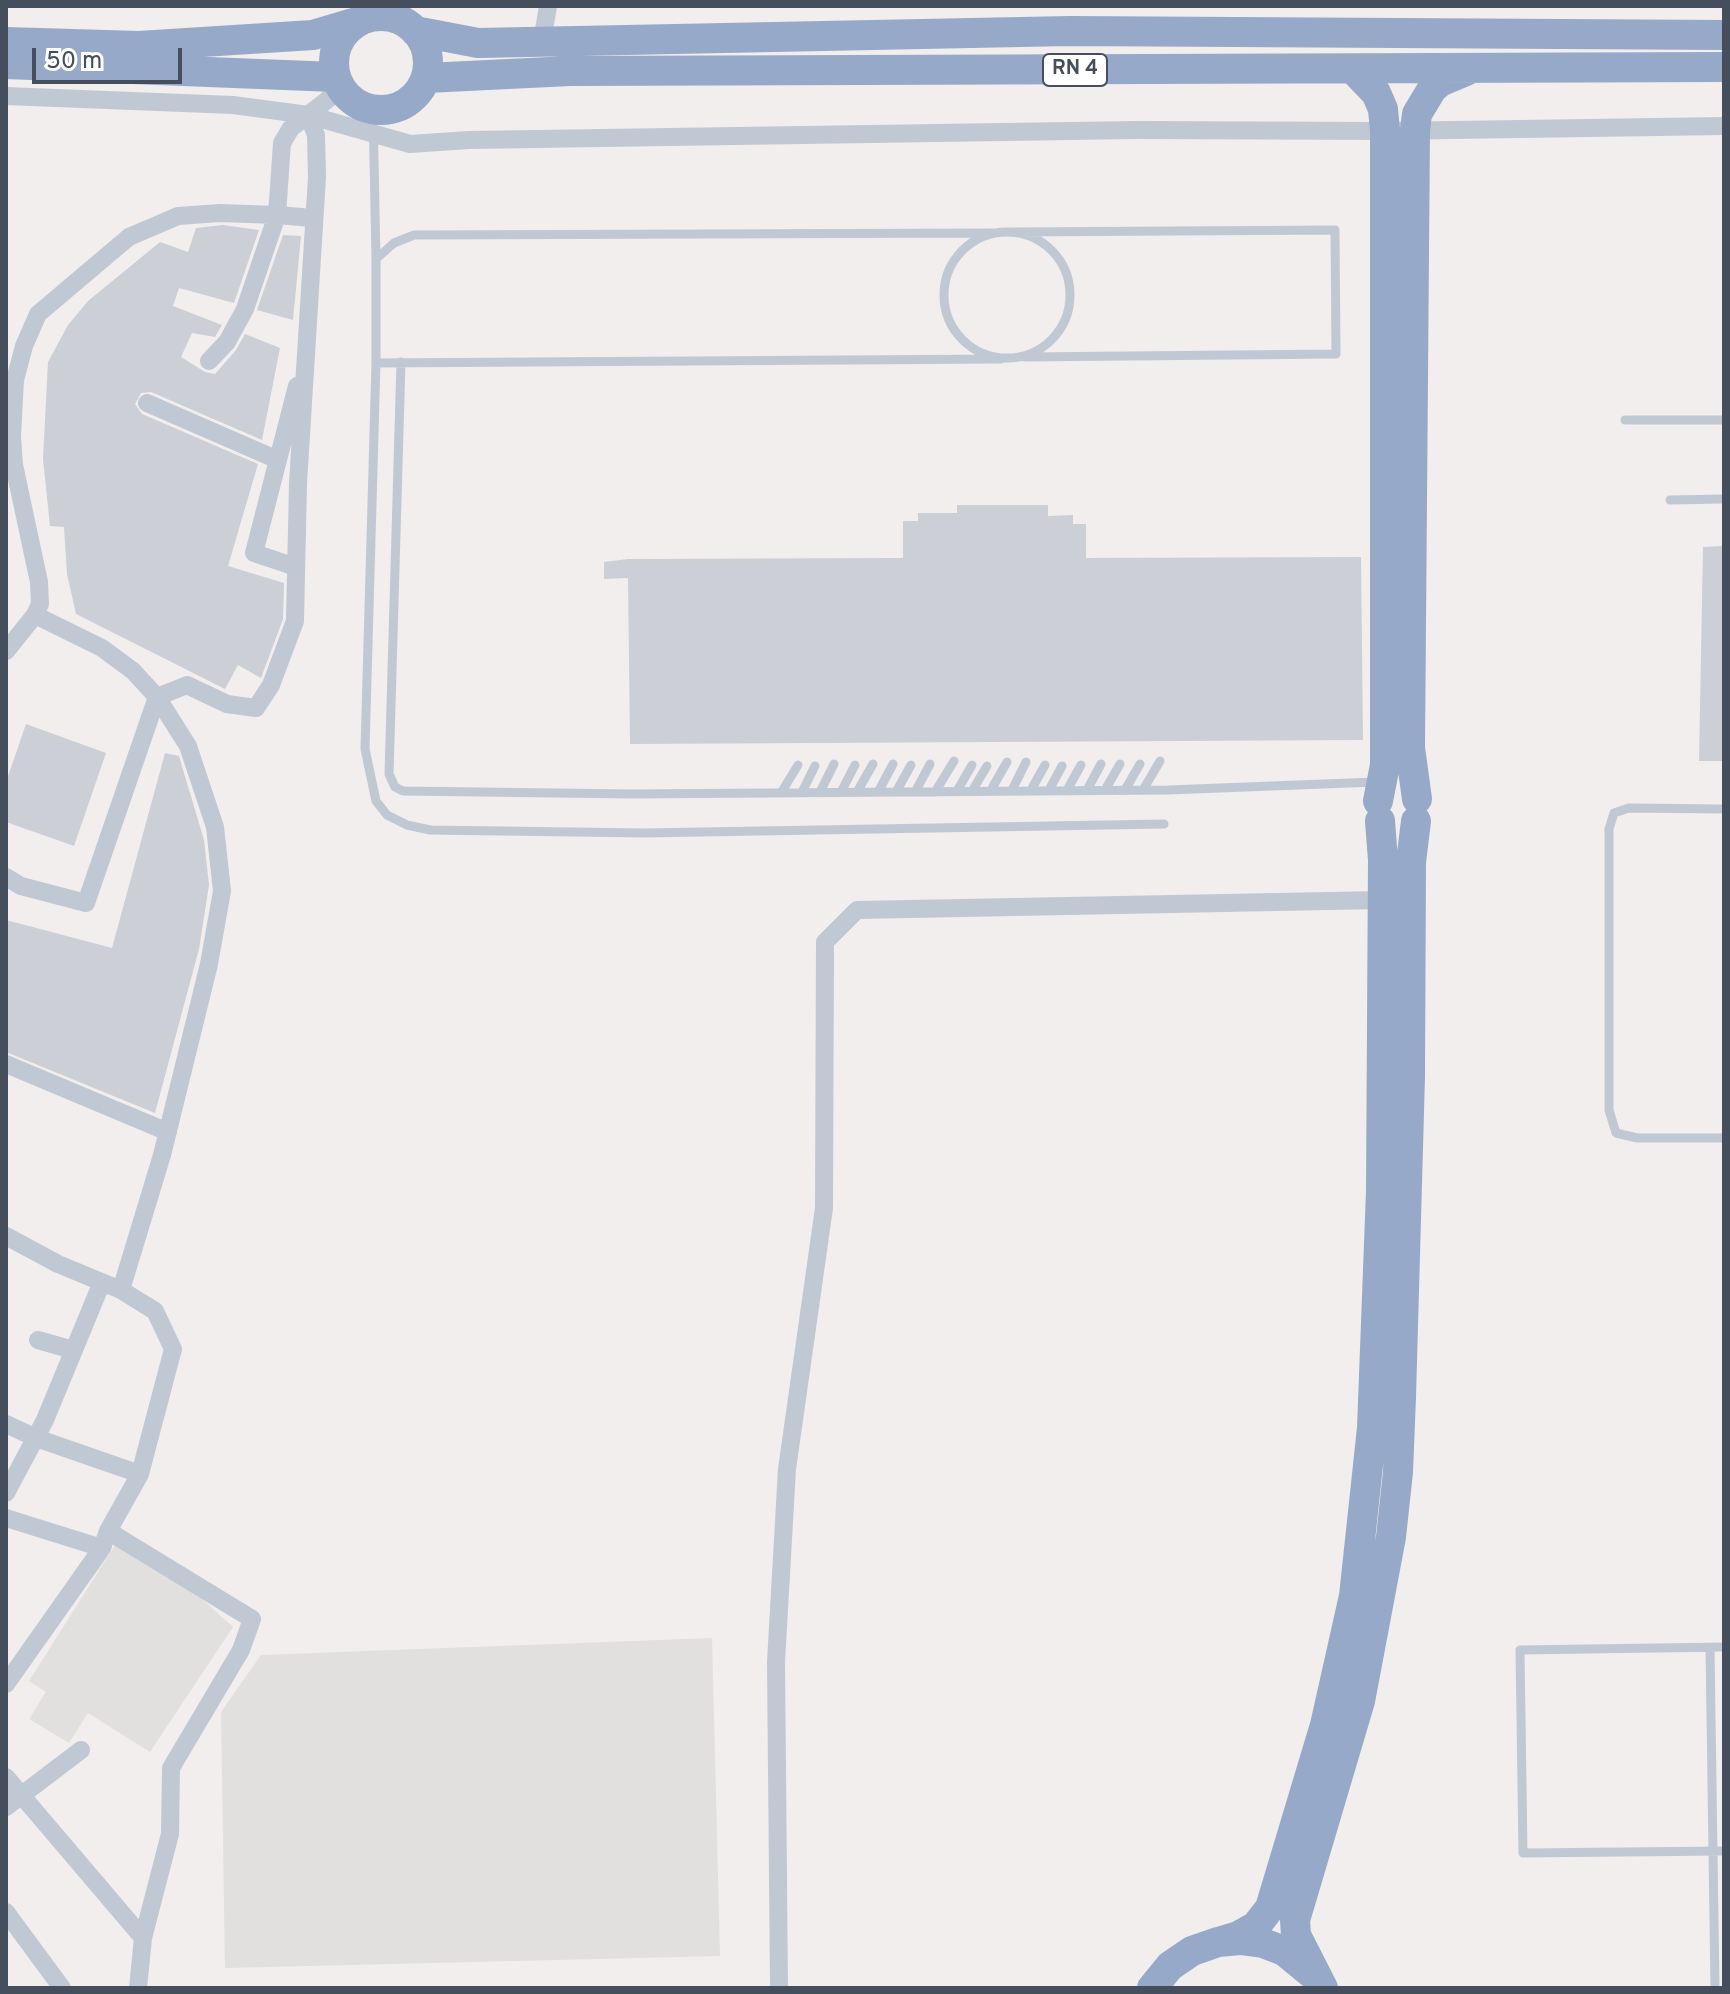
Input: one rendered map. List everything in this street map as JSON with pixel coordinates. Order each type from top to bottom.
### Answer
[{"type":"highway","points":[[6,42],[155,45],[313,35],[372,16],[388,16],[403,21],[415,31],[427,53],[426,78],[411,100],[386,111],[372,122],[338,83],[333,61],[336,45],[357,22]]},
{"type":"highway","name":"RN 4","points":[[415,31],[478,43],[1070,31],[1724,35]]},
{"type":"highway","points":[[6,64],[338,83]]},
{"type":"highway","name":"RN 4","points":[[426,78],[570,71],[1724,67]]},
{"type":"highway","points":[[1152,1988],[1170,1966],[1192,1951],[1247,1932],[1261,1922],[1270,1908],[1325,1725],[1354,1596],[1372,1428],[1381,1191],[1383,860],[1380,801],[1385,741],[1400,130],[1417,114],[1432,89],[1440,82],[1477,68]]},
{"type":"highway","points":[[1321,1984],[1296,1935],[1297,1907],[1360,1701],[1381,1598],[1398,1472],[1409,1105],[1411,862],[1417,810],[1410,748],[1400,130],[1383,109],[1376,93],[1353,69]]},
{"type":"highway","points":[[1380,801],[1386,791],[1399,788],[1413,793],[1417,810]]},
{"type":"highway","points":[[1218,1942],[1240,1940],[1263,1943],[1294,1958],[1321,1984]]},
{"type":"street","points":[[542,42],[548,6]]},
{"type":"street","points":[[209,361],[227,342],[245,309],[277,215],[282,143],[291,128],[338,83]]},
{"type":"street","points":[[6,96],[233,105],[372,122],[410,144],[469,140],[1137,130],[1724,126]]},
{"type":"street","points":[[6,877],[21,886],[86,903],[157,697],[187,685],[227,704],[256,708],[271,685],[295,621],[298,483],[317,177],[316,135],[308,115]]},
{"type":"street","points":[[6,651],[40,604],[39,582],[9,436],[15,380],[24,346],[38,314],[129,237],[178,216],[220,213],[313,218]]},
{"type":"street","points":[[296,567],[254,553],[308,341]]},
{"type":"street","points":[[147,403],[278,460]]},
{"type":"street","points":[[35,615],[102,648],[133,671],[157,697],[188,746],[215,827],[222,891],[209,964],[168,1132],[121,1290]]},
{"type":"street","points":[[779,1988],[776,1662],[787,1469],[824,1208],[825,942],[857,910],[1382,900]]},
{"type":"street","points":[[6,1064],[168,1132]]},
{"type":"street","points":[[6,1236],[58,1264],[121,1290],[155,1311],[173,1349],[140,1474],[105,1540],[6,1684]]},
{"type":"street","points":[[6,1493],[36,1438],[102,1282]]},
{"type":"street","points":[[38,1340],[73,1350]]},
{"type":"street","points":[[6,1424],[36,1438],[140,1474]]},
{"type":"street","points":[[6,1518],[105,1540],[252,1619],[241,1650],[171,1768],[170,1834],[143,1938],[138,1988]]},
{"type":"street","points":[[6,1807],[81,1750]]},
{"type":"street","points":[[6,1777],[143,1938]]},
{"type":"street","points":[[8,1917],[62,1988]]},
{"type":"lane","points":[[372,122],[376,194],[376,363],[365,749],[376,801],[387,815],[407,825],[445,831],[644,833],[1164,824]]},
{"type":"lane","points":[[376,259],[394,243],[414,235],[1335,230],[1336,354],[376,363]]},
{"type":"lane","points":[[1013,232],[1035,238],[1053,251],[1065,269],[1071,291],[1069,312],[1059,332],[1044,348],[1024,357]]},
{"type":"lane","points":[[993,233],[972,242],[956,257],[946,276],[943,299],[949,321],[961,339],[979,352],[1001,359]]},
{"type":"lane","points":[[401,362],[389,774],[395,787],[403,791],[781,793],[1143,790],[1380,801]]},
{"type":"lane","points":[[1625,420],[1724,420]]},
{"type":"lane","points":[[1670,500],[1724,499]]},
{"type":"lane","points":[[935,792],[954,761]]},
{"type":"lane","points":[[1143,790],[1160,761]]},
{"type":"lane","points":[[991,790],[1007,762]]},
{"type":"lane","points":[[1012,790],[1026,762]]},
{"type":"lane","points":[[820,792],[834,764]]},
{"type":"lane","points":[[857,792],[873,764]]},
{"type":"lane","points":[[878,792],[893,764]]},
{"type":"lane","points":[[915,792],[930,764]]},
{"type":"lane","points":[[1087,790],[1101,764]]},
{"type":"lane","points":[[1105,790],[1120,764]]},
{"type":"lane","points":[[1125,790],[1140,764]]},
{"type":"lane","points":[[781,793],[798,765]]},
{"type":"lane","points":[[841,792],[855,765]]},
{"type":"lane","points":[[896,792],[911,765]]},
{"type":"lane","points":[[957,791],[972,765]]},
{"type":"lane","points":[[1031,790],[1045,765]]},
{"type":"lane","points":[[1067,790],[1081,765]]},
{"type":"lane","points":[[802,792],[815,766]]},
{"type":"lane","points":[[972,791],[987,766]]},
{"type":"lane","points":[[1049,790],[1062,766]]},
{"type":"lane","points":[[1724,809],[1629,808],[1614,813],[1609,829],[1609,1110],[1616,1133],[1637,1138],[1724,1138]]},
{"type":"lane","points":[[1718,1851],[1523,1853],[1520,1650],[1724,1647]]},
{"type":"lane","points":[[1710,1648],[1718,1851],[1715,1988]]},
{"type":"shaded area","points":[[115,1545],[201,1598],[233,1627],[150,1752],[88,1713],[69,1743],[29,1719],[46,1692],[29,1681]]},
{"type":"shaded area","points":[[712,1638],[720,1956],[225,1968],[221,1712],[261,1655]]},
{"type":"building","points":[[223,225],[259,230],[234,303],[179,288],[173,306],[222,325],[215,337],[192,333],[181,357],[205,372],[215,374],[245,334],[280,348],[262,440],[151,392],[141,393],[135,404],[142,414],[258,464],[228,566],[284,583],[283,619],[261,678],[238,665],[225,689],[76,614],[67,574],[64,527],[50,526],[43,459],[48,362],[68,325],[88,301],[160,242],[188,252],[196,228]]},
{"type":"building","points":[[283,235],[301,236],[293,320],[257,310]]},
{"type":"building","points":[[957,505],[1048,505],[1048,516],[1073,515],[1073,524],[1086,524],[1086,558],[1361,557],[1363,740],[630,744],[628,578],[604,579],[604,562],[628,559],[903,558],[903,521],[918,521],[918,513],[957,513]]},
{"type":"building","points":[[1724,546],[1724,761],[1699,761],[1703,547]]},
{"type":"building","points":[[26,724],[106,753],[74,846],[6,822],[6,782]]},
{"type":"building","points":[[165,753],[179,756],[204,840],[209,885],[199,949],[155,1113],[6,1052],[6,920],[112,948]]}]
